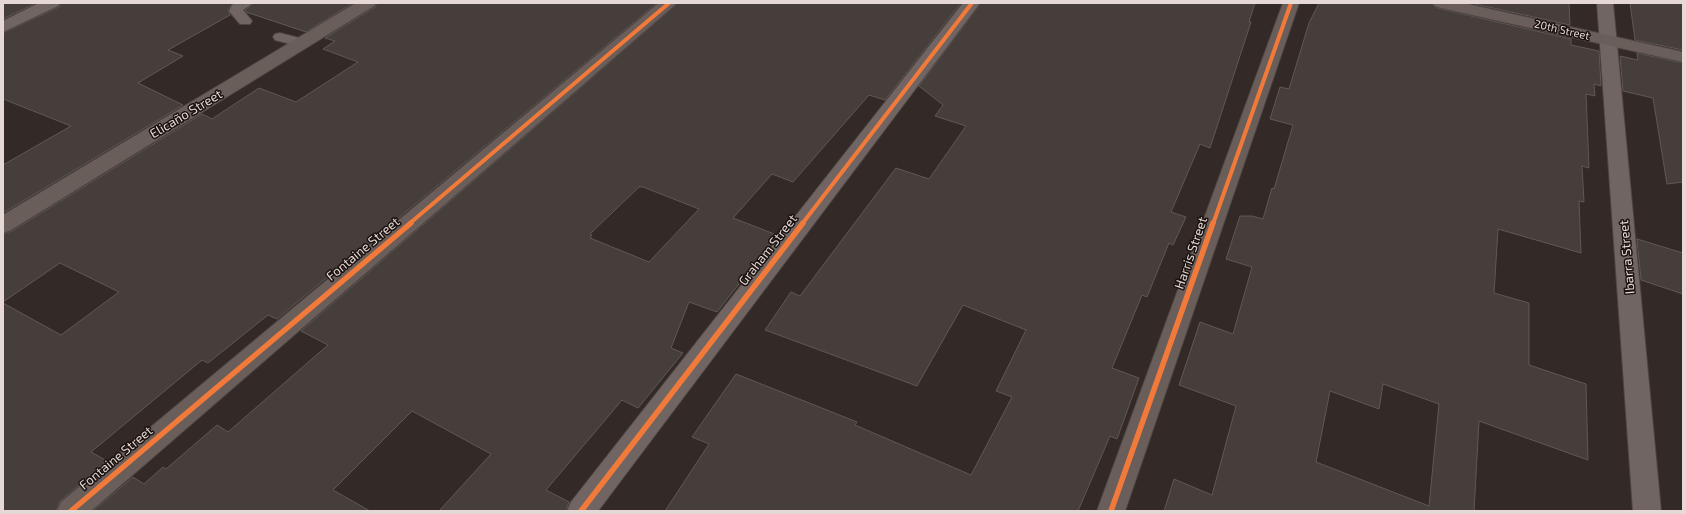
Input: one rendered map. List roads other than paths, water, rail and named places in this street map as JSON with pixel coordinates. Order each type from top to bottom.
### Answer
[{"type":"street","points":[[3,27],[52,3]]},
{"type":"street","name":"Elicaño Street","points":[[3,225],[368,3]]},
{"type":"street","name":"Fontaine Street","points":[[71,511],[669,3]]},
{"type":"street","name":"Graham Street","points":[[581,511],[972,3]]},
{"type":"street","name":"Harris Street","points":[[1111,511],[1291,3]]},
{"type":"street","name":"20th Street","points":[[1442,3],[1683,58]]},
{"type":"street","name":"Ibarra Street","points":[[1605,3],[1647,511]]},
{"type":"lane","points":[[245,21],[236,11],[237,8],[246,3]]},
{"type":"lane","points":[[280,37],[302,44]]}]
